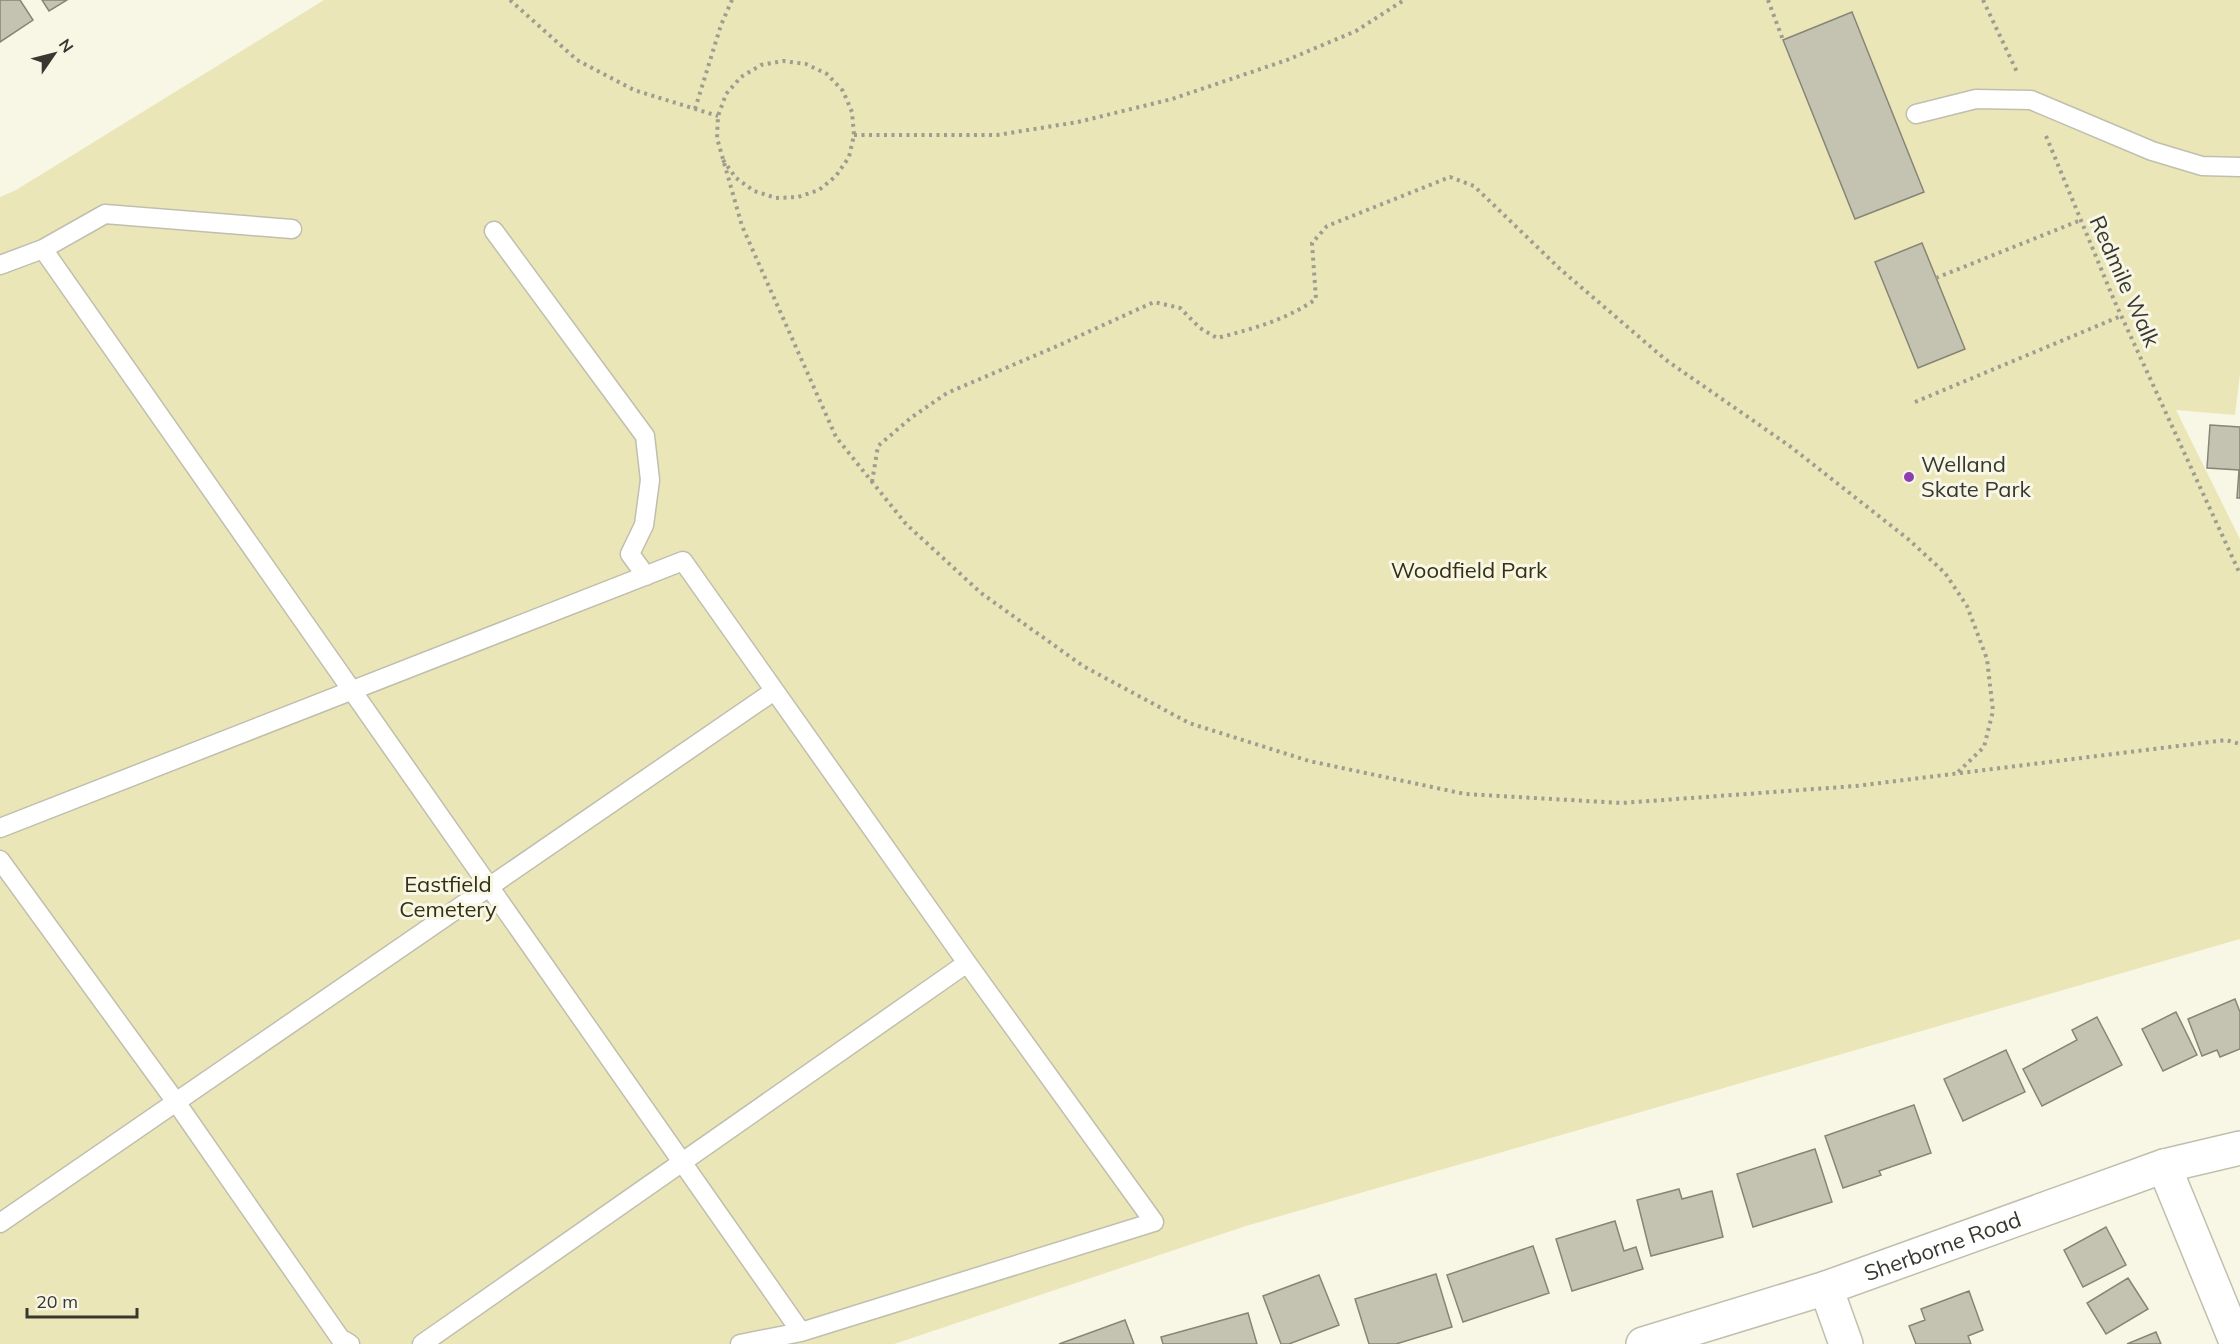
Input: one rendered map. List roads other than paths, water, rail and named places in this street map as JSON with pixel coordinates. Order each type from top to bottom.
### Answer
[{"type":"street","name":"Sherborne Road","points":[[1643,1344],[1826,1288],[2164,1166],[2240,1148]]},
{"type":"street","points":[[2164,1166],[2237,1344]]},
{"type":"street","points":[[1826,1288],[1846,1344]]},
{"type":"lane","points":[[1916,114],[1976,99],[2031,100],[2152,151],[2202,166],[2240,167]]},
{"type":"lane","points":[[0,266],[43,249],[105,214],[292,229]]},
{"type":"lane","points":[[494,231],[645,436],[650,480],[644,525],[630,554],[646,576]]},
{"type":"lane","points":[[43,249],[801,1332]]},
{"type":"lane","points":[[0,828],[683,561],[967,963],[1154,1222],[801,1332],[740,1344]]},
{"type":"lane","points":[[0,1223],[774,691]]},
{"type":"lane","points":[[0,860],[176,1102],[339,1342]]},
{"type":"lane","points":[[422,1344],[967,963]]},
{"type":"place","name":"Welland Skate Park","points":[[1909,477]]},
{"type":"park label","name":"Woodfield Park","points":[[1469,570]]},
{"type":"park label","name":"Eastfield Cemetery","points":[[448,896]]}]
